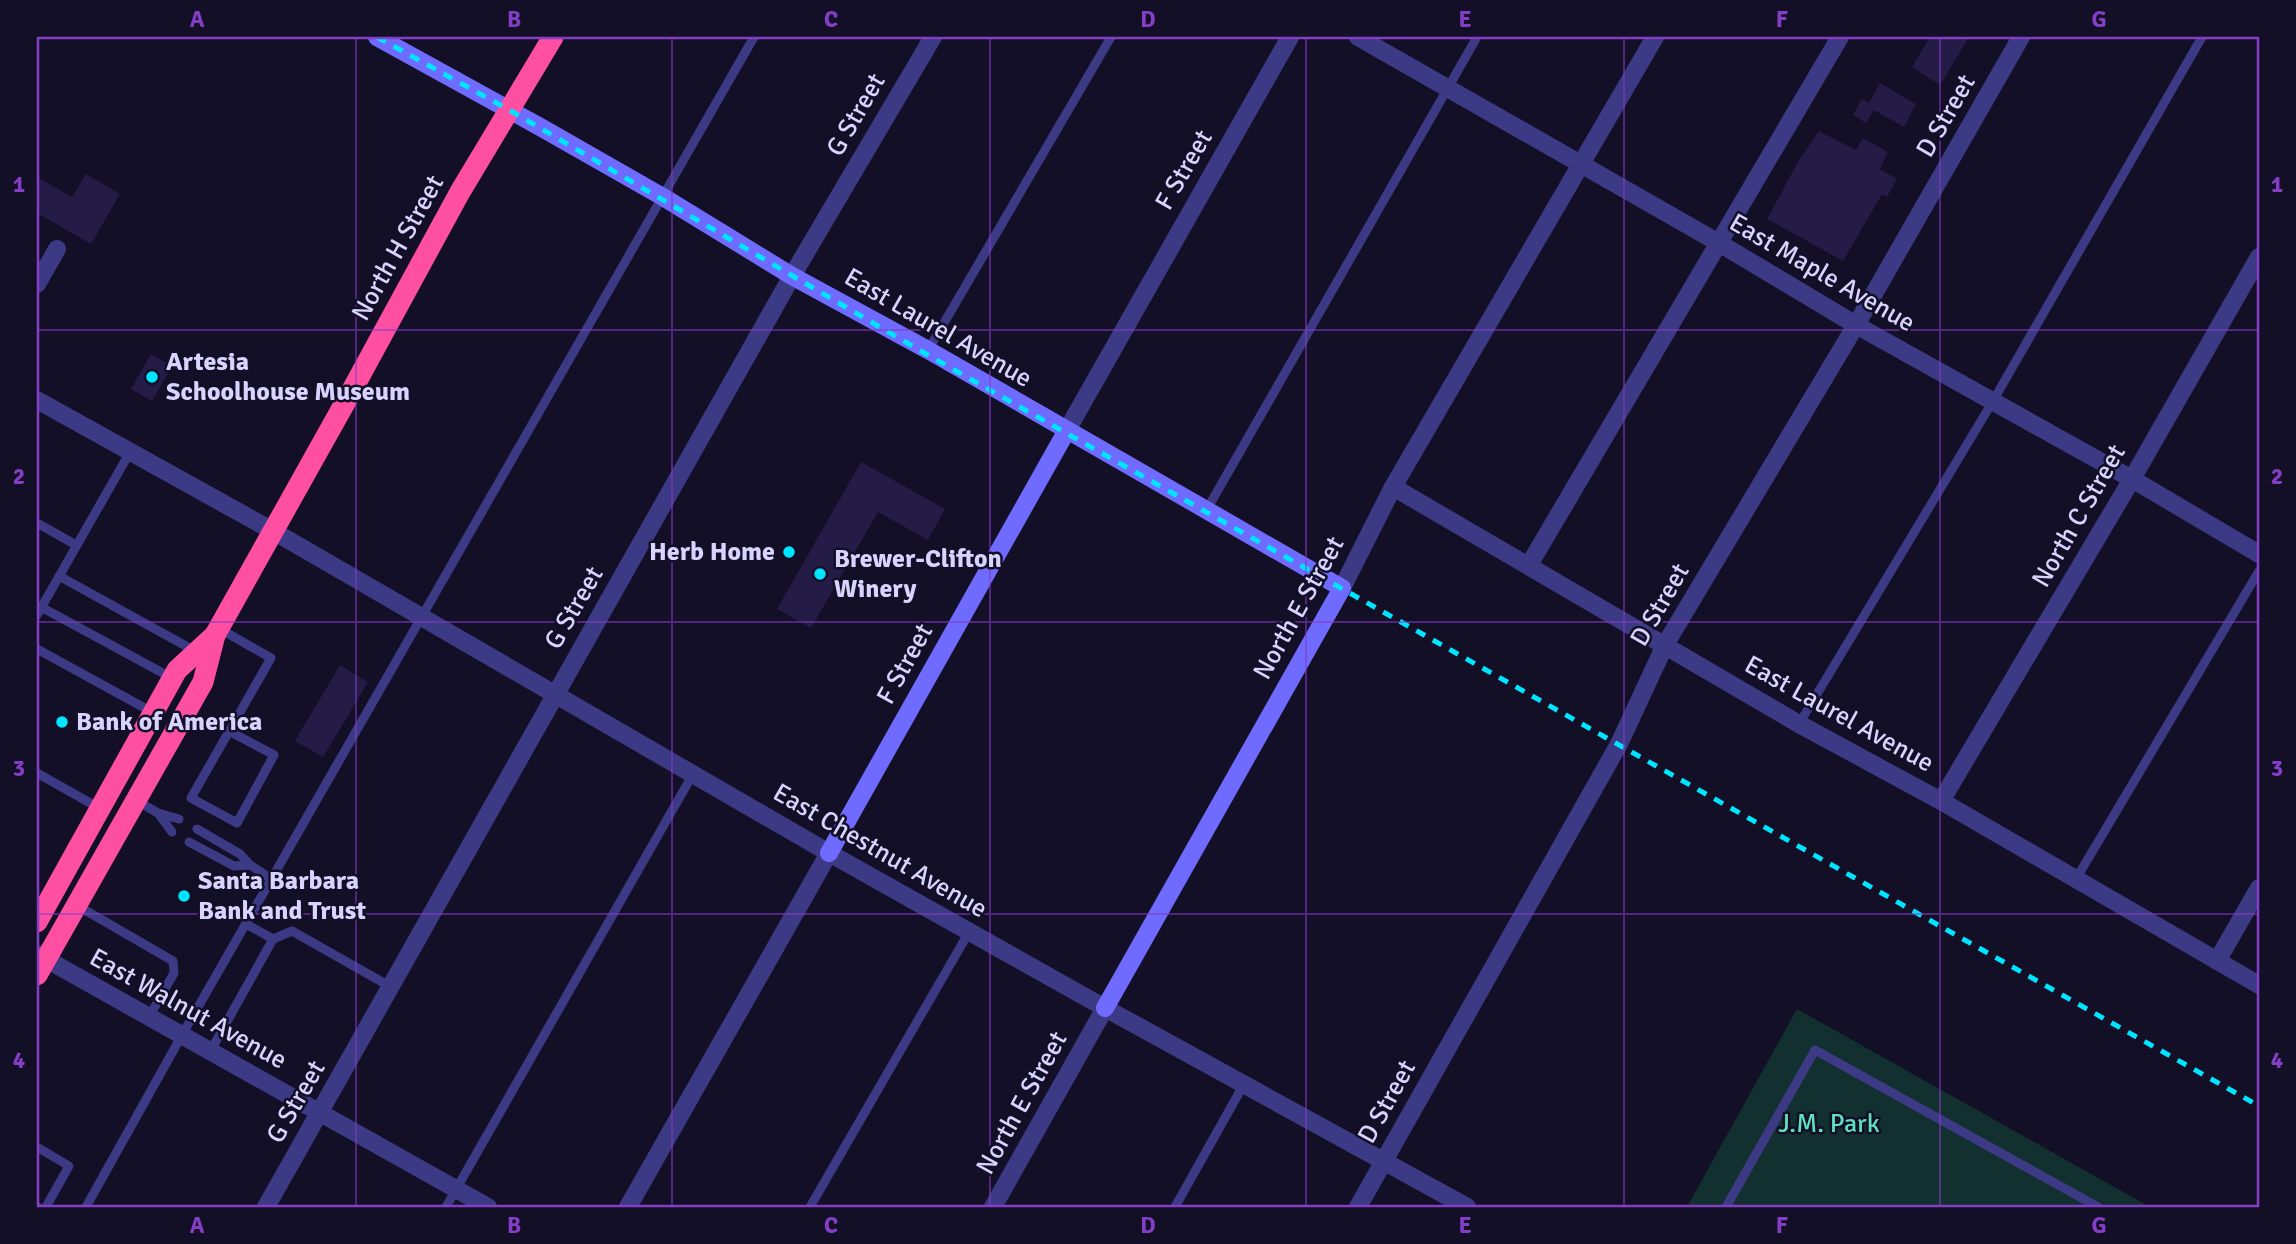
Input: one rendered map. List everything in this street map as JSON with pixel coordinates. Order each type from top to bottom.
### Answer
[{"type":"highway","name":"North H Street","points":[[40,962],[76,905],[203,682],[217,631],[460,192],[553,37]]},
{"type":"highway","name":"North H Street","points":[[37,922],[177,670],[217,631]]},
{"type":"street","name":"East Laurel Avenue","points":[[377,37],[511,111],[792,276],[1342,588]]},
{"type":"street","name":"G Street","points":[[266,1207],[792,276],[933,37]]},
{"type":"street","name":"F Street","points":[[628,1207],[1290,37]]},
{"type":"street","name":"East Maple Avenue","points":[[1358,37],[2259,554]]},
{"type":"street","name":"North E Street","points":[[993,1207],[1342,588],[1393,487],[1654,37]]},
{"type":"street","points":[[1529,565],[1840,37]]},
{"type":"street","name":"D Street","points":[[1358,1207],[1619,744],[1665,645],[1856,325],[2021,37]]},
{"type":"street","points":[[37,284],[57,249]]},
{"type":"street","name":"North C Street","points":[[1941,801],[2132,479],[2259,257]]},
{"type":"street","name":"East Chestnut Avenue","points":[[37,400],[273,531],[829,853],[1105,1009],[1467,1207]]},
{"type":"street","name":"East Laurel Avenue","points":[[1393,487],[1799,724],[1941,801],[2259,985]]},
{"type":"street","points":[[2217,961],[2259,888]]},
{"type":"street","name":"East Walnut Avenue","points":[[40,962],[182,1035],[488,1207]]},
{"type":"lane","points":[[86,1207],[754,37]]},
{"type":"lane","points":[[927,352],[1111,37]]},
{"type":"lane","points":[[1206,512],[1477,37]]},
{"type":"lane","points":[[1799,724],[1993,401],[2202,37]]},
{"type":"lane","points":[[130,452],[39,610],[173,679]]},
{"type":"lane","points":[[37,523],[76,545]]},
{"type":"lane","points":[[2076,879],[2259,571]]},
{"type":"lane","points":[[59,576],[197,652]]},
{"type":"lane","points":[[217,631],[271,658],[229,731],[191,798],[237,823],[274,755],[229,731]]},
{"type":"lane","points":[[37,649],[153,713]]},
{"type":"lane","points":[[37,773],[100,809]]},
{"type":"lane","points":[[446,1207],[693,774]]},
{"type":"lane","points":[[136,800],[158,813],[178,819]]},
{"type":"lane","points":[[158,813],[172,832]]},
{"type":"lane","points":[[197,829],[240,854],[250,866],[272,879]]},
{"type":"lane","points":[[189,842],[234,866],[250,866]]},
{"type":"lane","points":[[76,905],[173,961],[174,973],[149,1017]]},
{"type":"lane","points":[[246,924],[273,939]]},
{"type":"lane","points":[[211,1052],[273,939],[292,931],[391,987]]},
{"type":"lane","points":[[810,1207],[969,932]]},
{"type":"lane","points":[[1726,1207],[1815,1050],[2098,1207]]},
{"type":"lane","points":[[1175,1207],[1244,1084]]},
{"type":"lane","points":[[37,1147],[69,1166],[46,1207]]},
{"type":"green space","name":"J.M. Park","points":[[1797,1009],[2150,1207],[1687,1207]]},
{"type":"building","points":[[1930,37],[1969,37],[1940,85],[1912,67]]},
{"type":"building","points":[[1880,83],[1916,104],[1904,127],[1874,110],[1866,123],[1853,115],[1862,99],[1869,103]]},
{"type":"building","points":[[1819,131],[1856,150],[1863,138],[1888,152],[1880,169],[1897,179],[1887,197],[1882,194],[1843,261],[1767,219],[1799,160]]},
{"type":"building","points":[[86,174],[120,194],[91,244],[37,213],[37,177],[72,197]]},
{"type":"building","name":"Artesia Schoolhouse Museum","points":[[151,354],[172,366],[152,401],[131,389]]},
{"type":"building","name":"Brewer-Clifton Winery","points":[[861,462],[945,509],[928,540],[878,512],[811,628],[777,609]]},
{"type":"building","points":[[340,665],[368,682],[323,757],[295,741]]},
{"type":"railway","points":[[377,37],[511,111],[926,354],[2259,1106]]},
{"type":"place","name":"Artesia Schoolhouse Museum","points":[[152,377]]},
{"type":"place","name":"Herb Home","points":[[789,552]]},
{"type":"place","name":"Brewer-Clifton Winery","points":[[820,574]]},
{"type":"place","name":"Bank of America","points":[[62,722]]},
{"type":"place","name":"Santa Barbara Bank and Trust","points":[[184,896]]}]
